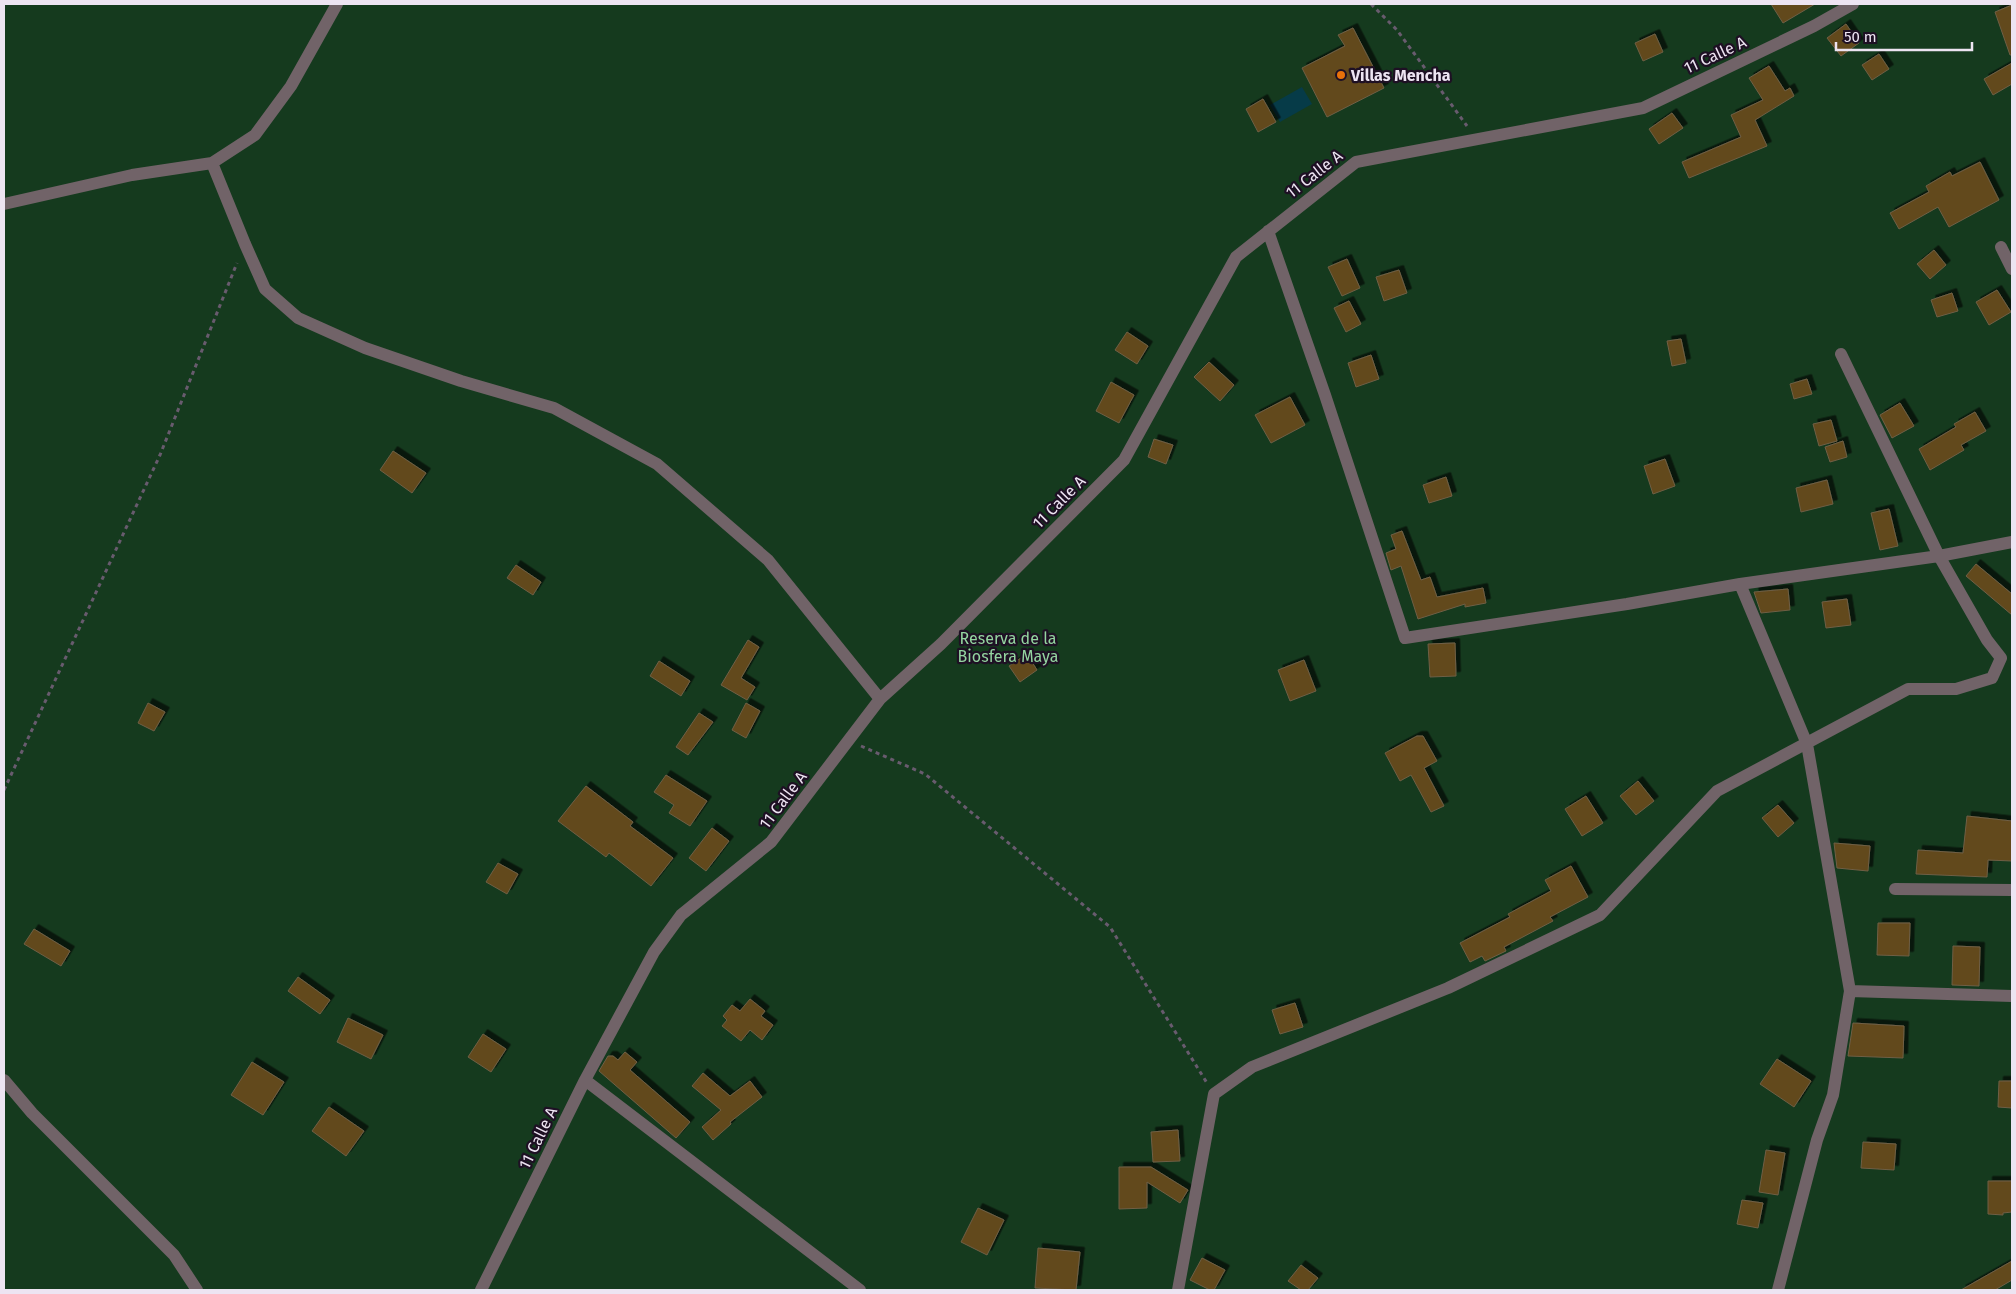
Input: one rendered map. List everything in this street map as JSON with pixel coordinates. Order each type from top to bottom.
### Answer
[{"type":"street","points":[[4,204],[132,174],[212,163],[255,135],[291,86],[337,4]]},
{"type":"street","name":"11 Calle A","points":[[482,1290],[585,1080],[654,952],[681,915],[771,842],[880,699],[941,644],[1124,460],[1236,257],[1356,162],[1643,108],[1814,26],[1853,4]]},
{"type":"street","points":[[212,163],[265,289],[298,318],[365,348],[461,381],[554,408],[657,464],[768,560],[880,699]]},
{"type":"street","points":[[1268,231],[1325,395],[1404,638],[1627,604],[1740,584],[1939,556],[2012,542]]},
{"type":"street","points":[[2002,246],[2012,269]]},
{"type":"street","points":[[1178,1290],[1214,1094],[1252,1067],[1448,988],[1600,915],[1717,791],[1908,689],[1956,689],[1992,678],[2001,658],[1987,640],[1939,556],[1841,354]]},
{"type":"street","points":[[1740,584],[1807,744],[1850,991],[1833,1095],[1817,1140],[1778,1290]]},
{"type":"street","points":[[1895,889],[2012,890]]},
{"type":"street","points":[[1850,991],[2012,996]]},
{"type":"street","points":[[4,1080],[32,1113],[174,1255],[197,1290]]},
{"type":"street","points":[[585,1080],[860,1290]]},
{"type":"path","points":[[1371,4],[1397,30],[1476,138]]},
{"type":"path","points":[[4,790],[160,455],[245,244]]},
{"type":"path","points":[[849,740],[925,774],[1110,927],[1214,1094]]},
{"type":"green space","name":"Reserva de la Biosfera Maya","points":[[4,4],[2012,4],[2012,1290],[4,1290]]},
{"type":"water","points":[[1302,87],[1312,104],[1280,122],[1270,105]]},
{"type":"building","points":[[1771,4],[1815,4],[1783,23]]},
{"type":"building","points":[[2012,5],[2012,55],[2010,55],[1995,12]]},
{"type":"building","points":[[1846,24],[1859,43],[1841,56],[1827,38]]},
{"type":"building","name":"Villas Mencha","points":[[1353,28],[1384,88],[1327,117],[1302,68],[1345,46],[1338,35]]},
{"type":"building","points":[[1655,34],[1663,52],[1643,61],[1635,43]]},
{"type":"building","points":[[1879,54],[1889,69],[1872,80],[1862,65]]},
{"type":"building","points":[[2012,63],[2012,84],[1993,95],[1984,79]]},
{"type":"building","points":[[1769,66],[1785,91],[1790,88],[1794,96],[1755,120],[1767,146],[1689,178],[1682,162],[1741,137],[1731,115],[1763,100],[1749,78]]},
{"type":"building","points":[[1263,99],[1276,122],[1258,132],[1246,109]]},
{"type":"building","points":[[1672,113],[1683,128],[1659,144],[1649,129]]},
{"type":"building","points":[[1980,162],[1999,200],[1949,227],[1938,207],[1899,229],[1890,213],[1929,192],[1926,186],[1950,172],[1952,176]]},
{"type":"building","points":[[1934,250],[1946,265],[1930,279],[1917,264]]},
{"type":"building","points":[[1347,259],[1360,288],[1342,296],[1328,267]]},
{"type":"building","points":[[1399,270],[1407,293],[1384,301],[1376,277]]},
{"type":"building","points":[[1997,290],[2011,312],[1989,325],[1976,302]]},
{"type":"building","points":[[1952,293],[1958,311],[1937,317],[1931,300]]},
{"type":"building","points":[[1349,301],[1361,324],[1346,332],[1334,308]]},
{"type":"building","points":[[1127,332],[1148,346],[1137,364],[1115,350]]},
{"type":"building","points":[[1681,339],[1686,363],[1672,366],[1667,341]]},
{"type":"building","points":[[1371,355],[1379,379],[1356,387],[1348,363]]},
{"type":"building","points":[[1209,362],[1234,385],[1220,401],[1194,377]]},
{"type":"building","points":[[1807,379],[1812,394],[1794,399],[1790,384]]},
{"type":"building","points":[[1111,382],[1134,395],[1119,423],[1096,411]]},
{"type":"building","points":[[1290,397],[1305,425],[1271,443],[1255,415]]},
{"type":"building","points":[[1900,403],[1914,426],[1892,438],[1880,415]]},
{"type":"building","points":[[1975,412],[1986,431],[1961,445],[1964,450],[1930,470],[1919,449],[1956,427],[1954,424]]},
{"type":"building","points":[[1831,420],[1837,441],[1819,446],[1813,424]]},
{"type":"building","points":[[1154,439],[1173,445],[1166,464],[1148,457]]},
{"type":"building","points":[[1843,441],[1847,457],[1830,462],[1825,447]]},
{"type":"building","points":[[393,451],[426,473],[412,493],[380,470]]},
{"type":"building","points":[[1665,459],[1675,486],[1653,494],[1644,466]]},
{"type":"building","points":[[1446,477],[1452,496],[1429,503],[1423,485]]},
{"type":"building","points":[[1827,480],[1833,504],[1801,512],[1796,488]]},
{"type":"building","points":[[1889,509],[1898,546],[1880,550],[1871,513]]},
{"type":"building","points":[[1402,531],[1421,580],[1430,577],[1437,597],[1483,588],[1486,603],[1465,607],[1465,604],[1418,619],[1401,566],[1391,570],[1386,553],[1396,549],[1391,535]]},
{"type":"building","points":[[1976,564],[2012,594],[2012,615],[1966,576]]},
{"type":"building","points":[[516,565],[541,582],[533,595],[507,578]]},
{"type":"building","points":[[1788,589],[1790,610],[1761,613],[1754,592]]},
{"type":"building","points":[[1847,599],[1851,625],[1826,628],[1822,602]]},
{"type":"building","points":[[748,640],[759,647],[741,678],[755,687],[747,700],[721,685]]},
{"type":"building","points":[[1455,643],[1456,676],[1430,677],[1428,644]]},
{"type":"building","points":[[1027,654],[1037,670],[1020,682],[1009,666]]},
{"type":"building","points":[[1304,660],[1316,691],[1290,701],[1278,670]]},
{"type":"building","points":[[659,661],[690,681],[681,696],[650,676]]},
{"type":"building","points":[[148,703],[165,712],[154,731],[138,723]]},
{"type":"building","points":[[746,703],[760,711],[746,738],[732,730]]},
{"type":"building","points":[[699,713],[713,722],[688,755],[676,747]]},
{"type":"building","points":[[1417,736],[1423,736],[1437,761],[1424,768],[1444,806],[1431,812],[1411,775],[1400,781],[1385,753]]},
{"type":"building","points":[[666,775],[707,801],[690,826],[669,813],[674,805],[654,792]]},
{"type":"building","points":[[1638,781],[1654,801],[1636,815],[1620,796]]},
{"type":"building","points":[[586,786],[633,822],[630,826],[673,858],[651,886],[609,853],[606,857],[558,821]]},
{"type":"building","points":[[1586,796],[1603,823],[1582,836],[1565,809]]},
{"type":"building","points":[[1778,805],[1794,823],[1778,837],[1762,818]]},
{"type":"building","points":[[1967,816],[2012,821],[2012,861],[1988,860],[1987,877],[1916,874],[1918,850],[1963,853]]},
{"type":"building","points":[[712,828],[729,841],[706,871],[689,858]]},
{"type":"building","points":[[1834,843],[1870,846],[1868,871],[1837,868]]},
{"type":"building","points":[[498,863],[518,874],[507,894],[486,882]]},
{"type":"building","points":[[1571,866],[1588,897],[1550,917],[1553,921],[1504,947],[1506,951],[1485,961],[1482,956],[1470,962],[1460,943],[1510,917],[1508,914],[1551,891],[1545,880]]},
{"type":"building","points":[[1878,923],[1910,923],[1909,956],[1877,955]]},
{"type":"building","points":[[34,929],[70,951],[61,966],[24,944]]},
{"type":"building","points":[[1953,946],[1980,947],[1979,986],[1952,985]]},
{"type":"building","points":[[298,977],[330,1000],[320,1014],[288,991]]},
{"type":"building","points":[[750,999],[765,1011],[761,1016],[773,1025],[762,1040],[750,1030],[741,1041],[722,1026],[727,1020],[723,1016],[732,1005],[740,1011]]},
{"type":"building","points":[[1295,1003],[1303,1027],[1280,1034],[1272,1010]]},
{"type":"building","points":[[348,1018],[383,1035],[371,1059],[337,1042]]},
{"type":"building","points":[[1853,1023],[1904,1026],[1903,1058],[1848,1056]]},
{"type":"building","points":[[483,1034],[506,1049],[491,1072],[468,1057]]},
{"type":"building","points":[[625,1052],[637,1062],[630,1070],[690,1122],[676,1138],[599,1071],[608,1056],[613,1056],[618,1060]]},
{"type":"building","points":[[1777,1059],[1811,1081],[1794,1107],[1760,1084]]},
{"type":"building","points":[[252,1062],[284,1082],[263,1115],[231,1095]]},
{"type":"building","points":[[703,1073],[730,1096],[750,1081],[762,1097],[730,1122],[731,1124],[713,1140],[702,1127],[721,1110],[692,1086]]},
{"type":"building","points":[[1999,1081],[2012,1081],[2012,1108],[1998,1107]]},
{"type":"building","points":[[329,1107],[364,1131],[346,1156],[312,1131]]},
{"type":"building","points":[[1178,1130],[1180,1161],[1153,1162],[1151,1132]]},
{"type":"building","points":[[1863,1142],[1896,1144],[1894,1170],[1861,1168]]},
{"type":"building","points":[[1766,1150],[1785,1153],[1778,1195],[1759,1192]]},
{"type":"building","points":[[1119,1167],[1151,1167],[1188,1190],[1180,1203],[1147,1182],[1147,1208],[1119,1209]]},
{"type":"building","points":[[1988,1181],[2012,1181],[2012,1212],[2003,1213],[2003,1215],[1988,1214]]},
{"type":"building","points":[[1742,1200],[1763,1203],[1758,1228],[1737,1224]]},
{"type":"building","points":[[978,1208],[1004,1220],[987,1255],[961,1242]]},
{"type":"building","points":[[1038,1248],[1080,1252],[1076,1290],[1035,1288]]},
{"type":"building","points":[[1202,1258],[1225,1270],[1214,1290],[1210,1290],[1190,1280]]},
{"type":"building","points":[[2012,1261],[2012,1280],[1995,1290],[1961,1290]]},
{"type":"building","points":[[1301,1265],[1318,1278],[1308,1290],[1301,1290],[1288,1281]]},
{"type":"place","name":"Villas Mencha","points":[[1341,75]]}]
